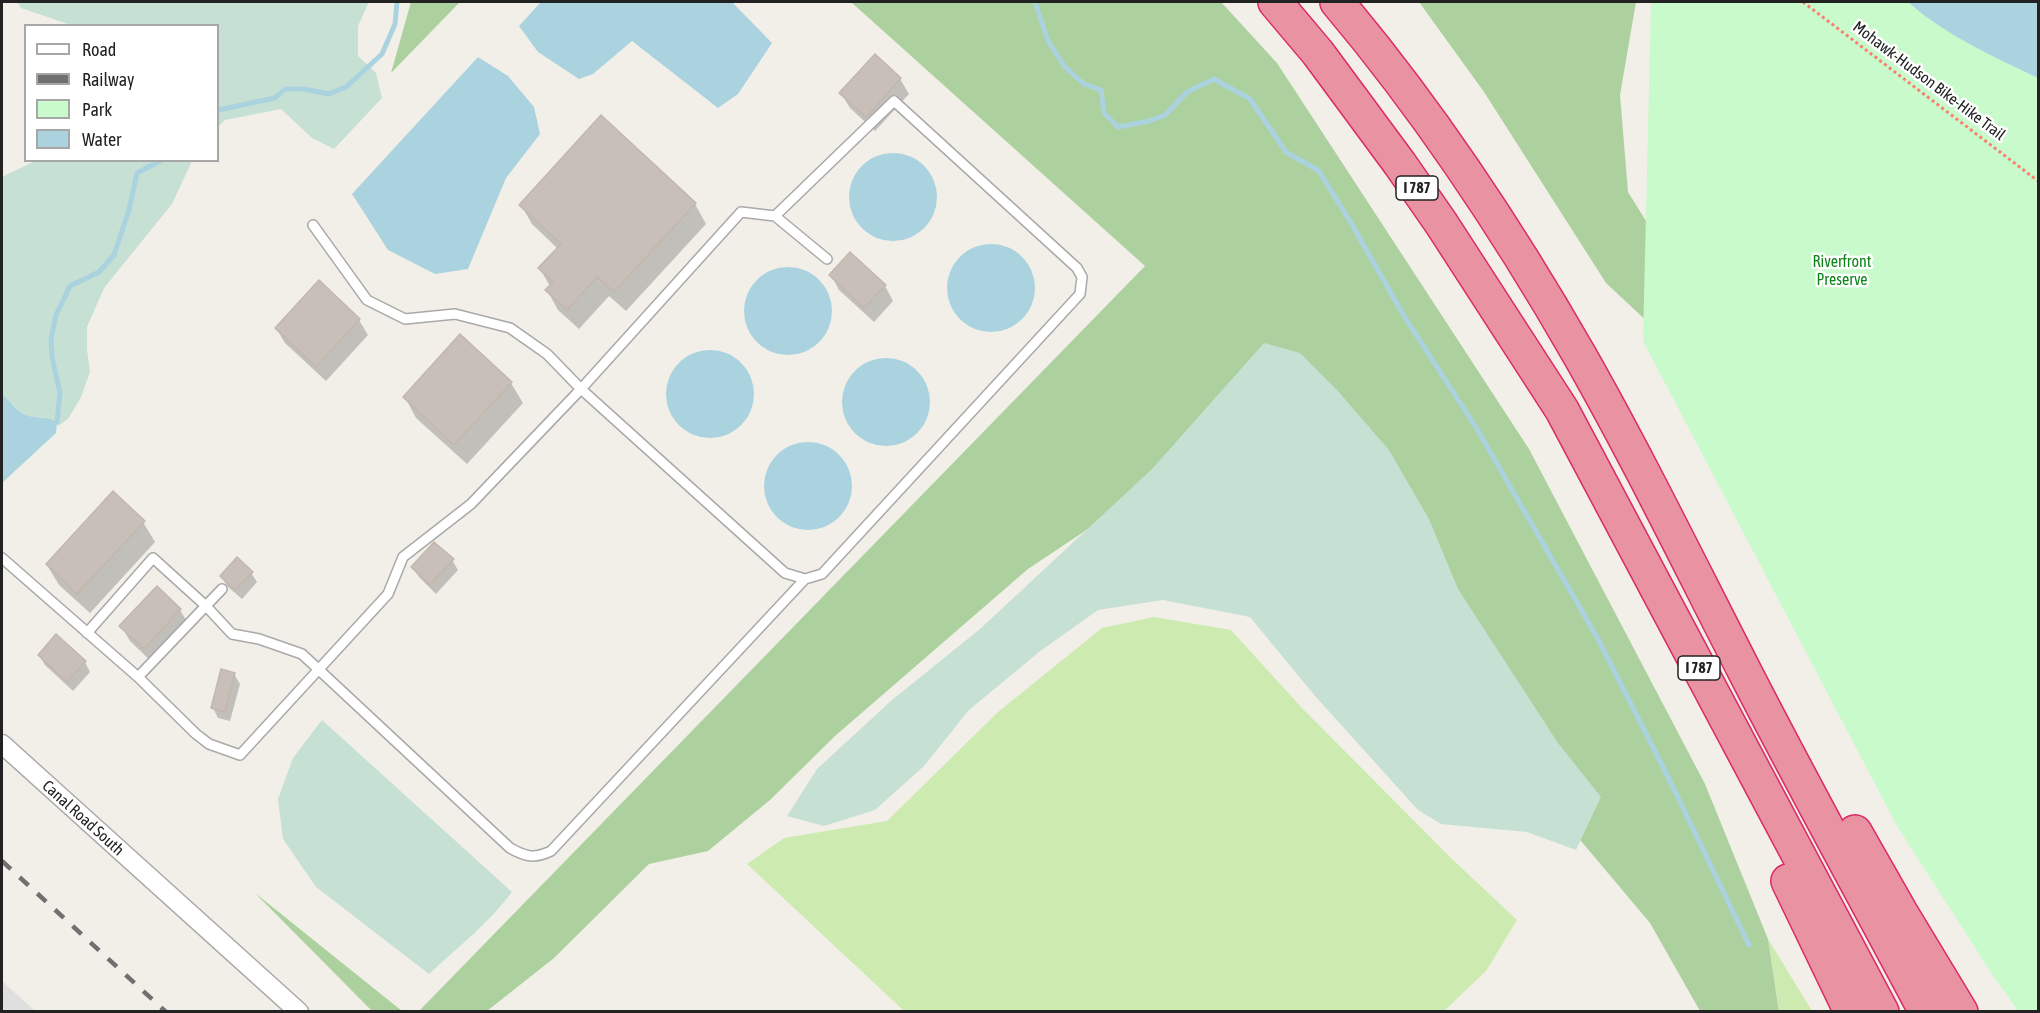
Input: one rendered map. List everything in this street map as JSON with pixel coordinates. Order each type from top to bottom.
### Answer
[{"type":"highway","name":"I 787","points":[[1275,2],[1325,62],[1400,164],[1562,410],[1882,1011]]},
{"type":"highway","name":"I 787","points":[[1337,2],[1430,123],[1518,255],[1580,356],[1926,1011]]},
{"type":"highway","points":[[1509,329],[1552,424],[1650,609],[1851,1011]]},
{"type":"highway","points":[[1678,538],[1769,676],[1873,864],[1961,1011]]},
{"type":"street","name":"Canal Road South","points":[[2,744],[299,1011]]},
{"type":"lane","points":[[87,633],[153,558],[206,606],[232,634],[258,639],[302,654],[510,848],[523,855],[539,857],[551,851],[805,579],[822,574],[1080,294],[1082,277],[1077,267],[894,101],[775,216]]},
{"type":"lane","points":[[2,558],[138,678],[196,734],[209,744],[240,755],[388,594],[403,557],[471,504],[581,388],[741,212],[775,216],[827,259]]},
{"type":"lane","points":[[313,225],[367,300],[405,319],[455,314],[510,328],[547,354],[581,388],[785,573],[805,579]]},
{"type":"lane","points":[[138,678],[222,589]]},
{"type":"path","name":"Mohawk-Hudson Bike-Hike Trail","points":[[1803,2],[2038,181]]},
{"type":"shaded area","points":[[2,981],[35,1011],[2,1011]]},
{"type":"green space","points":[[17,2],[369,2],[358,26],[358,56],[376,73],[382,98],[334,149],[312,138],[281,109],[225,120],[219,126],[219,24],[68,24],[21,8]]},
{"type":"green space","points":[[411,2],[460,2],[391,73]]},
{"type":"green space","points":[[851,2],[1221,2],[1277,63],[1529,449],[1705,784],[1768,939],[1779,1012],[1700,1011],[1650,923],[1560,816],[1187,463],[1028,569],[835,736],[770,800],[708,851],[649,864],[554,958],[487,1011],[418,1012],[1145,266]]},
{"type":"green space","points":[[1419,2],[1636,2],[1620,95],[1628,192],[1669,258],[1668,341],[1606,283],[1484,92]]},
{"type":"green space","name":"Riverfront Preserve","points":[[1651,2],[1908,2],[1954,35],[2038,78],[2038,1011],[2018,1011],[1897,826],[1643,341]]},
{"type":"green space","points":[[33,162],[192,162],[172,204],[104,288],[87,327],[90,372],[81,397],[68,419],[58,426],[54,420],[25,414],[2,394],[2,177]]},
{"type":"green space","points":[[1264,343],[1300,353],[1337,390],[1389,450],[1429,519],[1458,589],[1558,743],[1601,797],[1576,850],[1527,832],[1441,824],[1418,810],[1315,696],[1250,617],[1163,600],[1098,610],[1039,652],[969,710],[924,766],[875,810],[824,826],[787,816],[817,769],[892,700],[980,629],[1152,469]]},
{"type":"green space","points":[[1154,617],[1231,630],[1302,708],[1451,858],[1517,920],[1486,971],[1444,1011],[904,1011],[747,864],[784,838],[887,821],[998,712],[1102,628]]},
{"type":"green space","points":[[322,720],[512,892],[483,925],[429,974],[316,887],[283,839],[278,799],[293,758]]},
{"type":"green space","points":[[255,893],[402,1011],[372,1011]]},
{"type":"green space","points":[[1768,939],[1812,1011],[1779,1011]]},
{"type":"water","points":[[541,2],[732,2],[772,43],[738,94],[718,108],[632,41],[593,74],[579,79],[538,52],[519,26]]},
{"type":"water","points":[[1908,2],[2038,2],[2038,78],[1954,35]]},
{"type":"water","points":[[478,57],[508,76],[534,107],[540,134],[506,178],[468,269],[435,274],[388,250],[352,194]]},
{"type":"water","points":[[893,153],[910,157],[924,166],[933,180],[937,197],[933,214],[924,228],[910,237],[893,241],[876,237],[862,228],[853,214],[849,197],[853,180],[862,166],[876,157]]},
{"type":"water","points":[[991,244],[1008,248],[1022,257],[1031,271],[1035,288],[1031,305],[1022,319],[1008,328],[991,332],[974,328],[960,319],[951,305],[947,288],[951,271],[960,257],[974,248]]},
{"type":"water","points":[[788,267],[805,271],[819,280],[828,294],[832,311],[828,328],[819,342],[805,351],[788,355],[771,351],[757,342],[748,328],[744,311],[748,294],[757,280],[771,271]]},
{"type":"water","points":[[710,350],[727,354],[741,363],[750,377],[754,394],[750,411],[741,425],[727,434],[710,438],[693,434],[679,425],[670,411],[666,394],[670,377],[679,363],[693,354]]},
{"type":"water","points":[[886,358],[903,362],[917,371],[926,385],[930,402],[926,419],[917,433],[903,442],[886,446],[869,442],[855,433],[846,419],[842,402],[846,385],[855,371],[869,362]]},
{"type":"water","points":[[2,394],[25,414],[57,422],[56,433],[2,483]]},
{"type":"water","points":[[808,442],[825,446],[839,455],[848,469],[852,486],[848,503],[839,517],[825,526],[808,530],[791,526],[777,517],[768,503],[764,486],[768,469],[777,455],[791,446]]},
{"type":"building","points":[[875,54],[901,78],[866,117],[839,93]]},
{"type":"building","points":[[601,115],[696,203],[614,292],[597,277],[567,310],[545,290],[553,282],[538,268],[561,244],[519,205]]},
{"type":"building","points":[[850,252],[886,285],[864,308],[829,275]]},
{"type":"building","points":[[319,280],[360,319],[316,367],[275,328]]},
{"type":"building","points":[[460,334],[512,382],[454,445],[403,397]]},
{"type":"building","points":[[113,491],[145,521],[77,594],[46,564]]},
{"type":"building","points":[[434,542],[454,559],[430,585],[411,567]]},
{"type":"building","points":[[237,557],[253,572],[235,590],[220,576]]},
{"type":"building","points":[[157,586],[181,609],[144,649],[119,626]]},
{"type":"building","points":[[56,634],[86,661],[67,682],[38,655]]},
{"type":"building","points":[[221,669],[235,673],[225,712],[211,708]]},
{"type":"waterway","points":[[219,110],[275,98],[285,89],[304,89],[329,94],[346,87],[382,54],[395,24],[397,2]]},
{"type":"waterway","points":[[1035,2],[1048,41],[1065,67],[1084,84],[1101,90],[1104,113],[1118,127],[1149,121],[1165,115],[1187,92],[1214,79],[1250,99],[1286,152],[1319,171],[1404,316],[1477,429],[1598,639],[1749,945]]},
{"type":"waterway","points":[[57,422],[60,393],[52,357],[51,339],[56,315],[70,286],[99,272],[114,255],[129,210],[137,173],[158,162]]},
{"type":"railway","points":[[2,861],[166,1012]]}]
